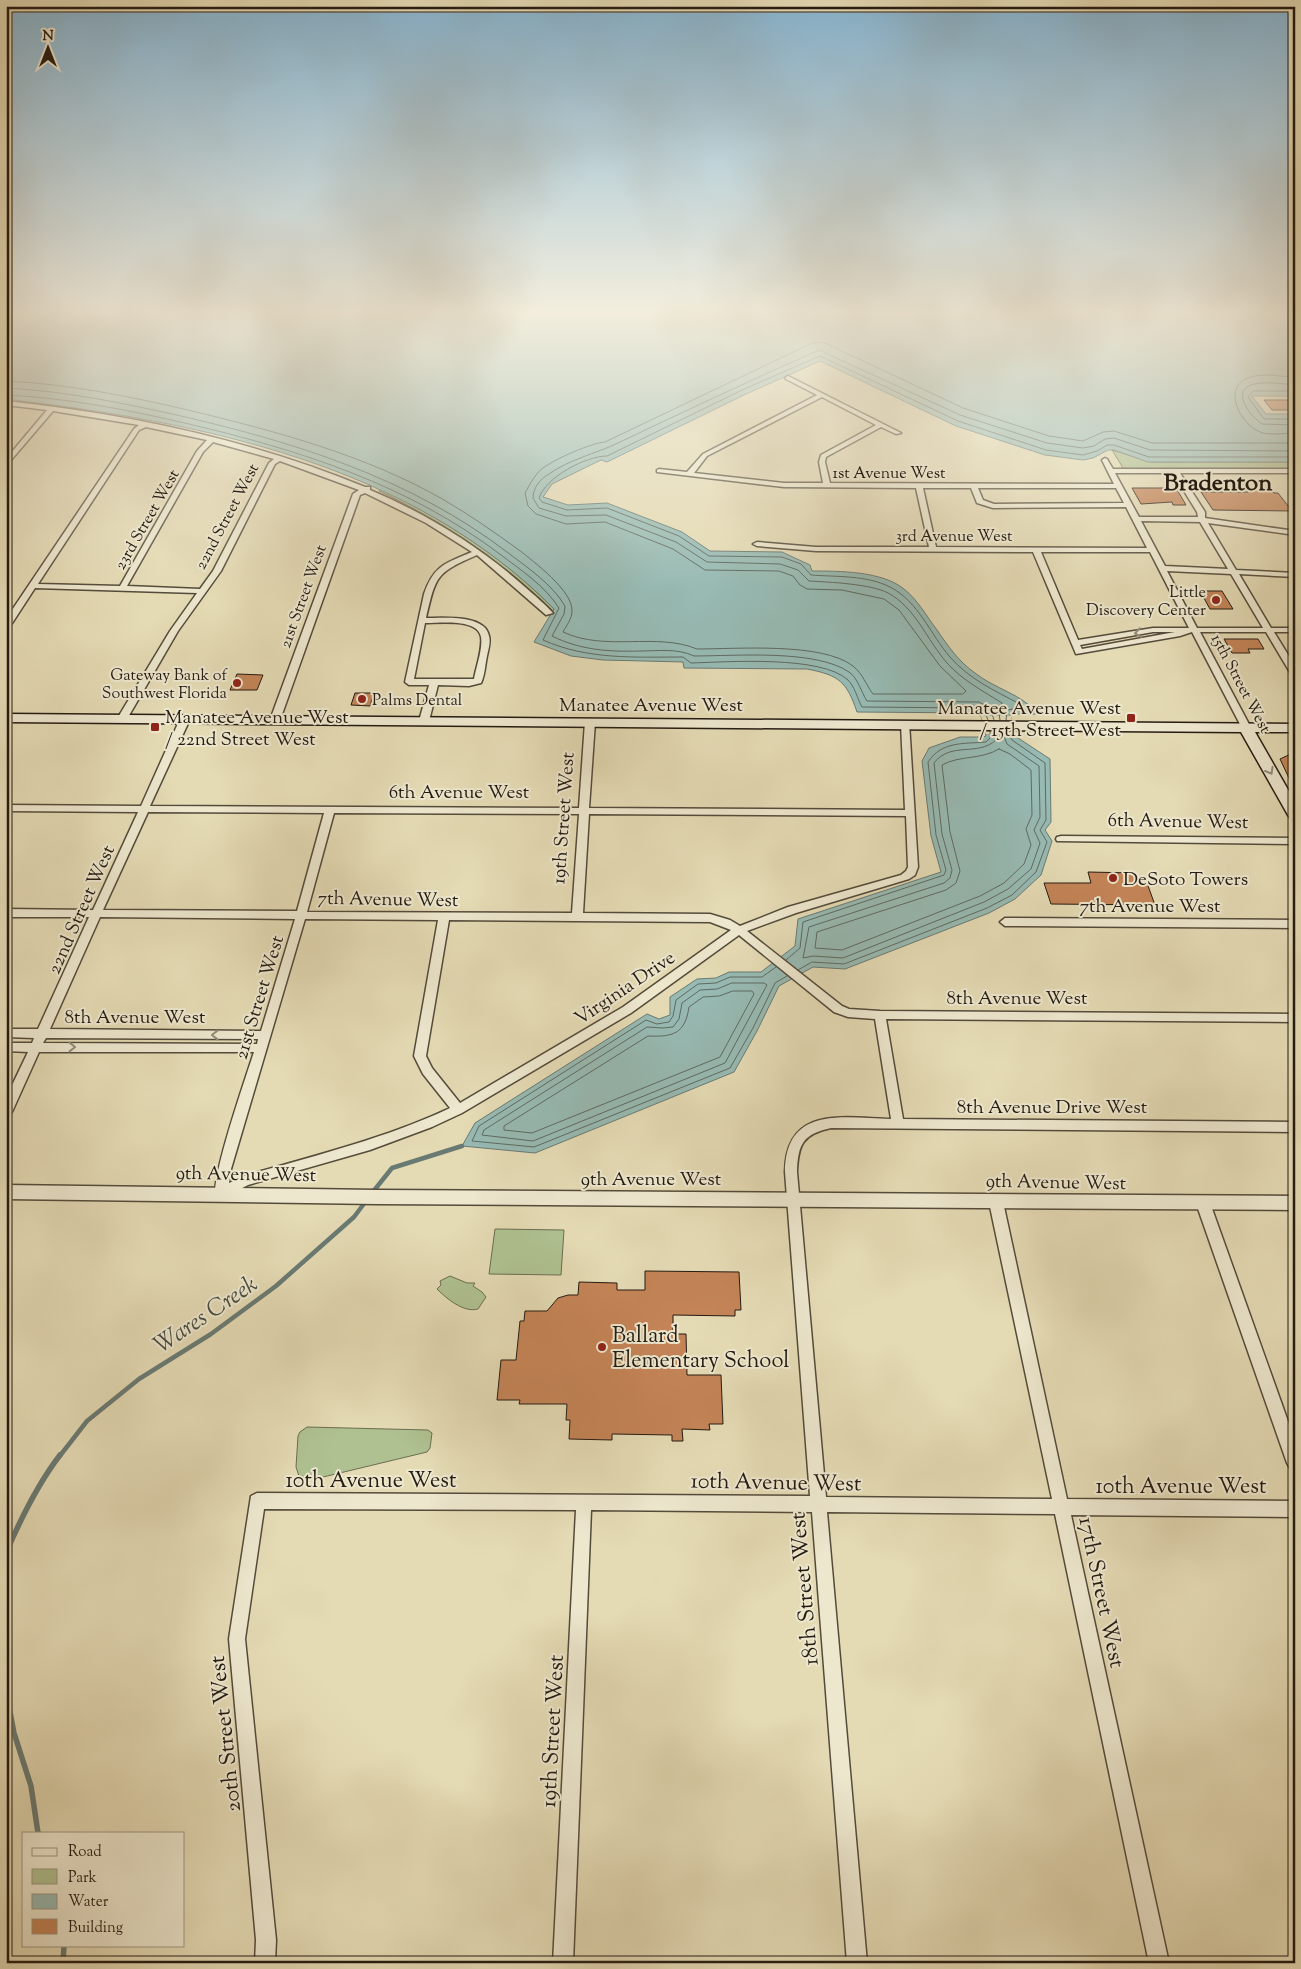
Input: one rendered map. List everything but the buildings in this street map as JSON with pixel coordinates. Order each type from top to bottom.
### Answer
[{"type":"main road","name":"Manatee Avenue West","points":[[6,718],[1295,728]]},
{"type":"main road","name":"15th Street West","points":[[1246,728],[1294,815]]},
{"type":"street","points":[[23,405],[146,424],[281,458],[367,489],[393,500],[437,526],[509,577],[549,613]]},
{"type":"street","points":[[688,475],[705,455],[802,405]]},
{"type":"street","points":[[840,405],[898,433]]},
{"type":"street","points":[[6,464],[52,408]]},
{"type":"street","points":[[6,626],[137,429],[146,424]]},
{"type":"street","points":[[827,486],[822,462],[824,456],[880,425]]},
{"type":"street","name":"23rd Street West","points":[[122,588],[200,451],[211,440]]},
{"type":"street","name":"22nd Street West","points":[[122,719],[174,631],[217,571],[272,463],[281,458]]},
{"type":"street","name":"15th Street West","points":[[1106,460],[1162,568],[1191,630],[1246,728]]},
{"type":"street","name":"1st Avenue West","points":[[659,471],[772,484],[827,486],[1118,486]]},
{"type":"street","points":[[1111,471],[1295,471]]},
{"type":"street","points":[[1176,471],[1201,512],[1202,520],[1232,572],[1295,674]]},
{"type":"street","points":[[919,485],[933,549]]},
{"type":"street","points":[[974,486],[980,501],[987,505],[1128,505]]},
{"type":"street","name":"21st Street West","points":[[275,720],[351,509],[357,494],[367,489]]},
{"type":"street","points":[[1136,519],[1202,520],[1295,533]]},
{"type":"street","name":"3rd Avenue West","points":[[757,544],[816,549],[1152,550]]},
{"type":"street","points":[[1036,549],[1077,647],[1180,634],[1191,630],[1295,630]]},
{"type":"street","points":[[423,621],[465,622],[480,627],[486,633],[478,680],[469,683],[409,682],[431,584],[436,575],[447,566],[476,553]]},
{"type":"street","points":[[1162,568],[1295,575]]},
{"type":"street","points":[[33,586],[202,591]]},
{"type":"street","points":[[424,721],[434,683]]},
{"type":"street","name":"22nd Street West","points":[[6,1112],[185,719]]},
{"type":"street","name":"19th Street West","points":[[577,917],[590,722]]},
{"type":"street","name":"Virginia Drive","points":[[221,1194],[244,1181],[366,1146],[428,1124],[458,1110],[628,1010],[739,930],[792,910],[911,873],[913,867],[906,724]]},
{"type":"street","name":"6th Avenue West","points":[[6,808],[911,813]]},
{"type":"street","name":"21st Street West","points":[[221,1194],[225,1169],[263,1035],[301,915],[330,810]]},
{"type":"street","name":"6th Avenue West","points":[[1061,839],[1295,842]]},
{"type":"street","name":"7th Avenue West","points":[[6,913],[710,918],[739,930],[761,948]]},
{"type":"street","points":[[444,916],[420,1056],[427,1071],[458,1110]]},
{"type":"street","name":"7th Avenue West","points":[[1005,922],[1295,924]]},
{"type":"street","name":"8th Avenue West","points":[[761,948],[842,1011],[880,1014],[1295,1018]]},
{"type":"street","points":[[880,1014],[898,1124]]},
{"type":"street","name":"8th Avenue West","points":[[6,1033],[263,1035]]},
{"type":"street","name":"8th Avenue West","points":[[6,1047],[260,1048]]},
{"type":"street","name":"8th Avenue Drive West","points":[[809,1128],[831,1124],[1295,1126]]},
{"type":"street","name":"18th Street West","points":[[809,1128],[800,1135],[790,1154],[857,1963]]},
{"type":"street","name":"9th Avenue West","points":[[6,1192],[377,1197],[1295,1204]]},
{"type":"street","name":"17th Street West","points":[[996,1202],[1159,1963]]},
{"type":"street","points":[[1203,1204],[1295,1463]]},
{"type":"street","name":"10th Avenue West","points":[[257,1501],[584,1502],[1295,1509]]},
{"type":"street","name":"20th Street West","points":[[257,1501],[237,1639],[266,1940],[265,1963]]},
{"type":"street","name":"19th Street West","points":[[563,1963],[584,1502]]},
{"type":"green space","points":[[1112,450],[1152,462],[1295,462],[1295,471],[1125,471]]},
{"type":"green space","points":[[381,489],[451,527],[494,556],[534,590],[554,609],[553,611],[513,575],[471,544],[449,529],[379,491]]},
{"type":"green space","points":[[495,1229],[564,1230],[561,1275],[489,1274]]},
{"type":"green space","points":[[450,1276],[467,1283],[475,1283],[473,1286],[486,1297],[478,1309],[473,1310],[462,1307],[451,1301],[437,1289],[441,1285],[440,1281]]},
{"type":"green space","points":[[307,1427],[428,1430],[432,1433],[430,1448],[427,1452],[319,1478],[299,1476],[296,1467],[298,1436]]},
{"type":"water","points":[[50,405],[724,405],[607,462],[601,460],[552,484],[543,497],[568,505],[607,503],[682,532],[710,551],[782,552],[810,565],[812,571],[872,575],[895,583],[904,589],[918,603],[950,648],[969,669],[983,679],[1024,701],[1038,714],[1010,714],[1015,736],[1050,759],[1051,822],[1045,830],[1052,841],[1041,875],[1015,899],[989,913],[845,969],[813,967],[779,986],[734,1072],[535,1153],[462,1146],[475,1123],[647,1014],[659,1019],[670,1015],[670,997],[697,979],[716,978],[729,972],[761,972],[795,946],[798,919],[941,872],[931,836],[922,761],[929,748],[960,737],[986,736],[981,716],[977,713],[857,712],[849,693],[840,682],[827,674],[807,669],[684,668],[683,662],[603,660],[571,656],[534,642],[554,609],[497,559],[435,518],[369,485],[300,458],[227,437],[154,421]]},
{"type":"water","points":[[912,405],[1259,405],[1266,414],[1295,414],[1295,462],[1148,462],[1114,450],[1108,450],[1093,458],[1083,460],[1045,455],[956,426]]},
{"type":"pier","points":[[981,716],[1011,716],[1014,734],[986,734]]},
{"type":"waterway","name":"Wares Creek","points":[[372,1193],[392,1168],[462,1146]]},
{"type":"waterway","name":"Wares Creek","points":[[59,1457],[87,1421],[139,1379],[211,1334],[276,1286],[354,1217],[366,1201]]},
{"type":"waterway","name":"Wares Creek","points":[[6,1553],[30,1502],[60,1455]]},
{"type":"waterway","name":"Wares Creek","points":[[6,1691],[14,1733],[31,1786],[38,1832]]},
{"type":"waterway","name":"Wares Creek","points":[[63,1963],[64,1946]]},
{"type":"place","name":"Little Discovery Center","points":[[1216,600]]},
{"type":"place","name":"Gateway Bank of Southwest Florida","points":[[237,683]]},
{"type":"place","name":"Palms Dental","points":[[362,699]]},
{"type":"place","name":"Manatee Avenue West / 15th Street West","points":[[1131,718]]},
{"type":"place","name":"Manatee Avenue West / 22nd Street West","points":[[155,727]]},
{"type":"place","name":"DeSoto Towers","points":[[1113,878]]},
{"type":"place","name":"Ballard Elementary School","points":[[602,1347]]},
{"type":"district","name":"Bradenton","points":[[1218,482]]}]
